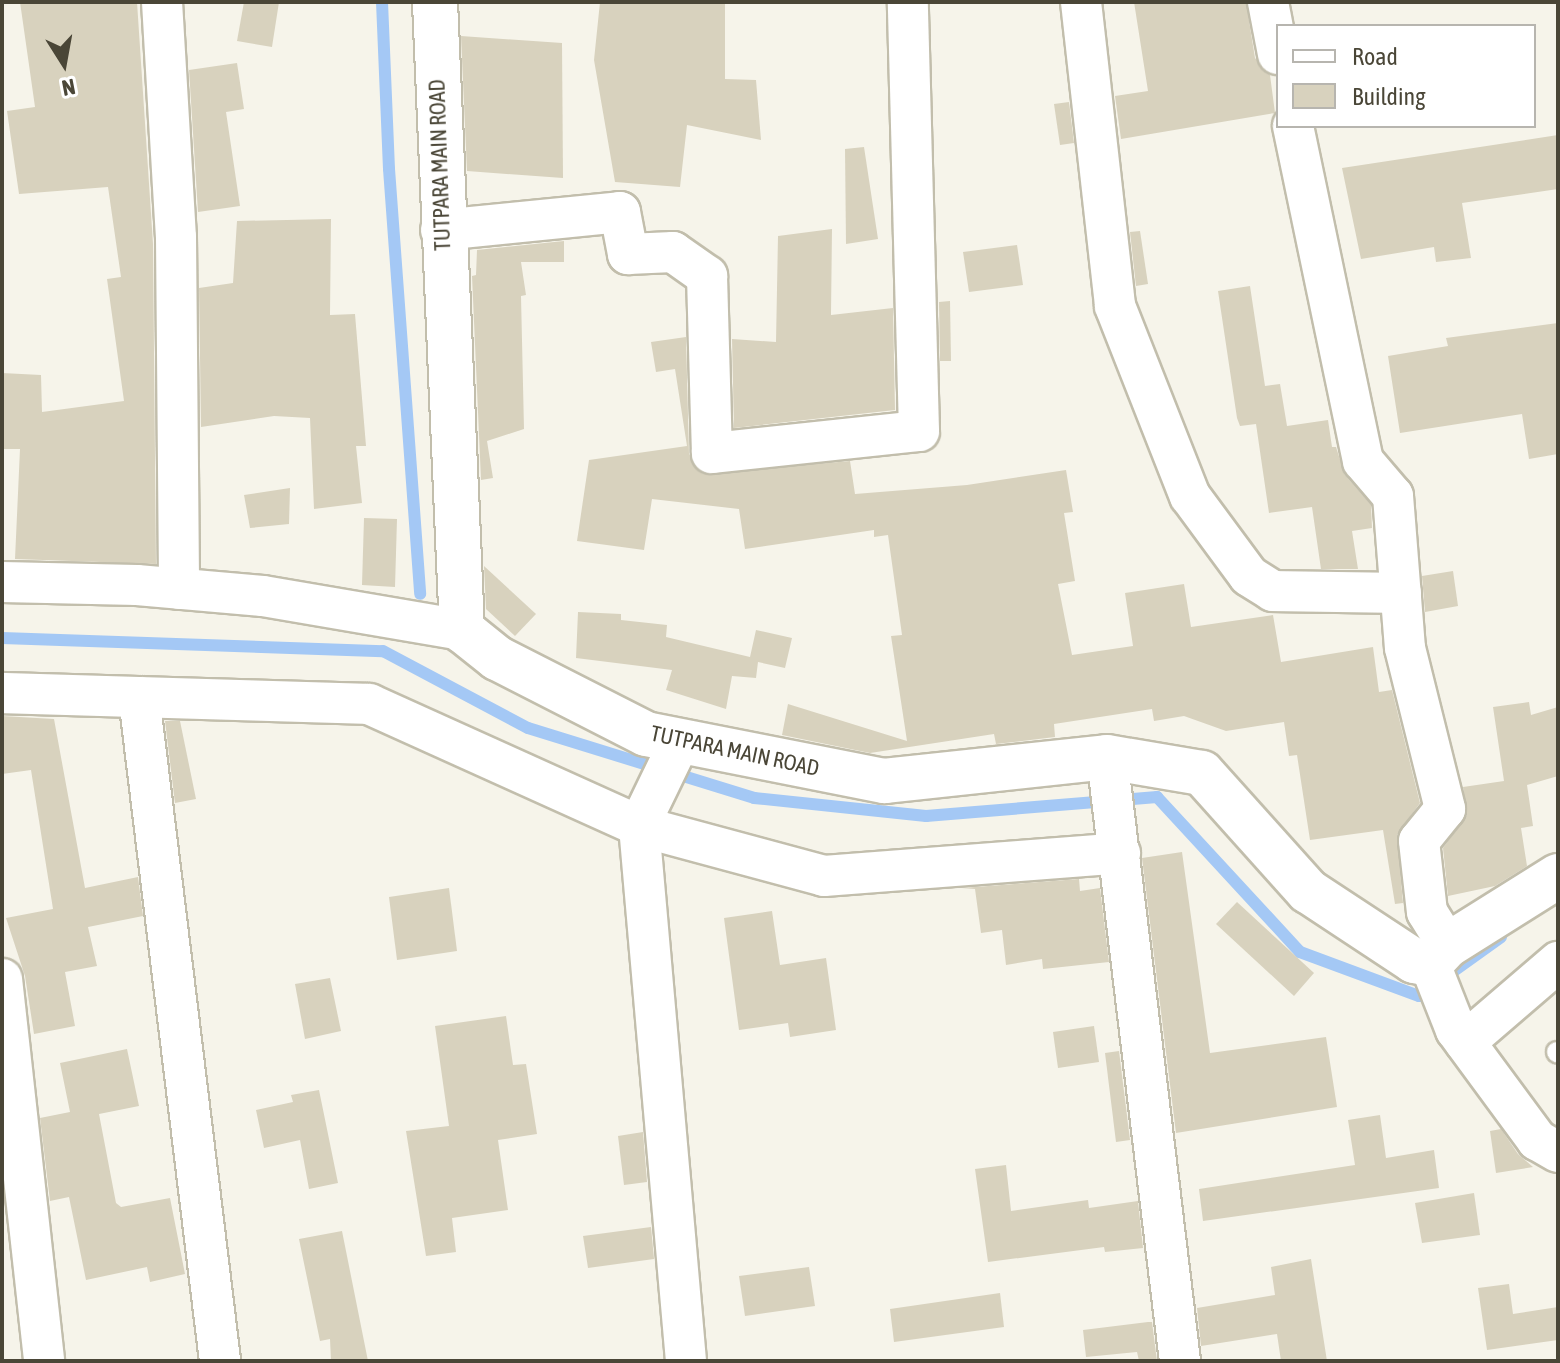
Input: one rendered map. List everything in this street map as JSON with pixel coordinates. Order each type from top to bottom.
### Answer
[{"type":"street","points":[[162,2],[176,237],[179,589]]},
{"type":"street","name":"TUTPARA MAIN ROAD","points":[[435,2],[441,230],[462,630],[497,658],[646,734],[671,760],[884,781],[1108,767],[1202,773],[1308,891],[1414,961],[1439,954]]},
{"type":"street","points":[[441,230],[620,212],[628,254],[673,252],[707,276],[712,453],[919,431],[908,2]]},
{"type":"street","points":[[1081,2],[1115,306],[1190,496],[1249,576],[1273,591],[1401,593]]},
{"type":"street","points":[[1268,2],[1276,44]]},
{"type":"street","points":[[1293,128],[1363,461],[1393,496],[1405,648],[1445,809],[1419,841],[1427,912],[1461,1036],[1537,1140],[1558,1152]]},
{"type":"street","points":[[2,582],[179,589],[263,596],[462,630]]},
{"type":"street","points":[[2,693],[369,704],[639,826],[824,876],[1120,845]]},
{"type":"street","points":[[139,697],[220,1361]]},
{"type":"street","points":[[671,760],[639,826],[686,1361]]},
{"type":"street","points":[[1108,767],[1120,845],[1180,1361]]},
{"type":"street","points":[[1439,954],[1558,876]]},
{"type":"street","points":[[1461,1036],[1558,962]]},
{"type":"street","points":[[2,979],[44,1361]]},
{"type":"building","points":[[20,2],[137,2],[153,244],[156,564],[15,559],[20,449],[2,449],[2,373],[41,375],[42,412],[124,401],[107,279],[121,277],[108,187],[19,194],[7,111],[35,107]]},
{"type":"building","points":[[244,2],[279,2],[272,47],[237,41]]},
{"type":"building","points":[[600,2],[725,2],[725,79],[756,80],[761,140],[687,125],[680,187],[615,182],[594,60]]},
{"type":"building","points":[[1134,2],[1246,2],[1255,58],[1270,75],[1275,113],[1121,139],[1115,96],[1148,91]]},
{"type":"building","points":[[461,36],[562,43],[563,178],[467,171]]},
{"type":"building","points":[[237,63],[244,109],[226,112],[240,206],[198,212],[189,70]]},
{"type":"building","points":[[1069,102],[1074,143],[1060,145],[1054,104]]},
{"type":"building","points":[[1558,135],[1558,189],[1462,203],[1471,258],[1436,262],[1434,247],[1361,259],[1342,168]]},
{"type":"building","points":[[864,147],[878,239],[846,244],[845,149]]},
{"type":"building","points":[[331,219],[330,315],[355,314],[366,446],[356,446],[362,503],[314,509],[310,418],[274,416],[201,427],[199,288],[233,283],[237,221]]},
{"type":"building","points":[[832,229],[831,315],[893,308],[895,410],[734,428],[732,339],[776,342],[778,236]]},
{"type":"building","points":[[1140,231],[1148,284],[1136,286],[1130,232]]},
{"type":"building","points":[[564,241],[564,262],[521,262],[526,295],[521,296],[524,429],[487,441],[493,478],[481,480],[472,276],[476,275],[477,250]]},
{"type":"building","points":[[1017,245],[1023,285],[969,292],[963,252]]},
{"type":"building","points":[[1250,286],[1265,386],[1280,384],[1287,426],[1328,420],[1332,447],[1336,447],[1345,475],[1371,505],[1372,528],[1352,531],[1358,569],[1321,569],[1312,507],[1269,513],[1256,424],[1240,426],[1237,418],[1218,291]]},
{"type":"building","points":[[950,301],[951,361],[940,361],[939,302]]},
{"type":"building","points":[[1558,323],[1558,454],[1529,459],[1522,414],[1400,433],[1388,356],[1448,346],[1446,338]]},
{"type":"building","points":[[686,337],[689,454],[703,474],[850,461],[855,494],[967,485],[1066,470],[1073,512],[1064,513],[1075,581],[1058,584],[1072,655],[1133,646],[1125,593],[1184,584],[1191,627],[1273,615],[1281,662],[1373,647],[1379,692],[1392,690],[1420,803],[1397,835],[1403,903],[1395,904],[1383,830],[1310,840],[1297,755],[1289,756],[1284,722],[1226,731],[1184,716],[1154,721],[1152,709],[1054,724],[1055,737],[996,744],[994,734],[870,753],[782,735],[788,704],[907,741],[891,636],[902,635],[888,535],[874,537],[874,530],[745,549],[739,509],[652,499],[644,550],[577,541],[589,460],[687,446],[675,369],[656,372],[651,342]]},
{"type":"building","points":[[290,488],[289,524],[250,528],[244,495]]},
{"type":"building","points":[[364,518],[397,519],[395,587],[362,585]]},
{"type":"building","points":[[484,566],[536,614],[515,636],[486,609]]},
{"type":"building","points":[[1453,571],[1458,606],[1425,612],[1422,576]]},
{"type":"building","points":[[578,612],[621,614],[621,620],[667,625],[666,637],[750,657],[756,630],[792,638],[785,668],[758,662],[756,678],[732,676],[726,709],[666,690],[672,670],[576,658]]},
{"type":"building","points":[[1529,702],[1531,715],[1558,707],[1558,776],[1527,785],[1533,826],[1521,828],[1527,866],[1495,886],[1448,896],[1443,848],[1467,815],[1463,787],[1504,781],[1493,707]]},
{"type":"building","points":[[2,716],[54,719],[85,888],[138,877],[143,916],[88,927],[97,966],[65,972],[75,1026],[34,1034],[25,976],[6,918],[53,909],[31,770],[2,774]]},
{"type":"building","points":[[165,721],[180,721],[196,799],[175,803]]},
{"type":"building","points":[[1182,852],[1210,1053],[1326,1037],[1337,1107],[1176,1133],[1142,858]]},
{"type":"building","points":[[1079,879],[1080,891],[1100,888],[1109,962],[1043,969],[1042,959],[1006,965],[1002,930],[981,933],[975,889],[962,888]]},
{"type":"building","points":[[449,888],[457,951],[397,960],[389,897]]},
{"type":"building","points":[[1237,902],[1314,973],[1294,996],[1216,924]]},
{"type":"building","points":[[772,911],[780,965],[826,958],[836,1030],[790,1037],[788,1023],[739,1030],[724,918]]},
{"type":"building","points":[[330,978],[341,1031],[305,1039],[295,984]]},
{"type":"building","points":[[506,1016],[513,1065],[526,1064],[537,1134],[498,1140],[508,1210],[452,1218],[456,1252],[426,1256],[406,1131],[449,1126],[435,1026]]},
{"type":"building","points":[[1094,1026],[1099,1062],[1058,1068],[1053,1032]]},
{"type":"building","points":[[127,1049],[139,1106],[99,1114],[116,1203],[121,1207],[170,1198],[185,1274],[150,1282],[147,1267],[86,1280],[69,1197],[50,1201],[40,1118],[70,1112],[60,1063]]},
{"type":"building","points":[[1119,1051],[1130,1140],[1116,1142],[1105,1053]]},
{"type":"building","points":[[319,1090],[338,1183],[309,1189],[300,1140],[264,1148],[256,1110],[293,1102],[291,1095]]},
{"type":"building","points":[[1380,1115],[1386,1158],[1434,1150],[1439,1188],[1203,1221],[1199,1189],[1355,1165],[1348,1120]]},
{"type":"building","points":[[1501,1129],[1518,1154],[1533,1167],[1496,1173],[1490,1131]]},
{"type":"building","points":[[643,1132],[647,1182],[624,1185],[618,1136]]},
{"type":"building","points":[[1006,1165],[1011,1211],[1088,1200],[1089,1208],[1138,1201],[1143,1248],[1105,1252],[1104,1247],[988,1262],[975,1169]]},
{"type":"building","points":[[1474,1193],[1480,1235],[1422,1243],[1415,1203]]},
{"type":"building","points":[[651,1227],[654,1259],[588,1268],[583,1236]]},
{"type":"building","points":[[342,1231],[368,1361],[331,1361],[330,1339],[320,1341],[299,1239]]},
{"type":"building","points":[[1311,1259],[1327,1361],[1281,1361],[1277,1334],[1201,1346],[1197,1308],[1275,1295],[1271,1267]]},
{"type":"building","points":[[809,1267],[815,1306],[745,1316],[739,1276]]},
{"type":"building","points":[[1509,1284],[1513,1314],[1558,1307],[1558,1340],[1487,1350],[1478,1288]]},
{"type":"building","points":[[1000,1293],[1004,1327],[894,1342],[890,1309]]},
{"type":"building","points":[[1152,1322],[1157,1361],[1139,1361],[1137,1352],[1086,1357],[1083,1330]]},
{"type":"waterway","points":[[382,2],[389,169],[420,594]]},
{"type":"waterway","points":[[2,638],[383,651],[528,728],[754,798],[926,816],[1157,797],[1300,952],[1419,996],[1501,937]]}]
